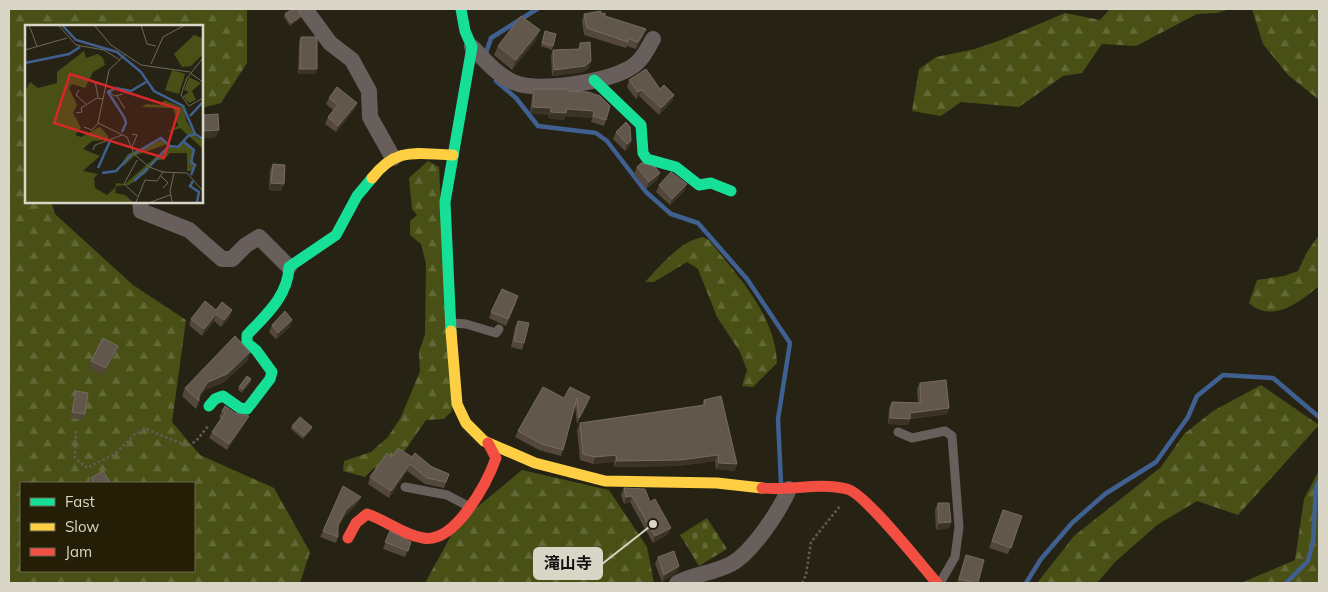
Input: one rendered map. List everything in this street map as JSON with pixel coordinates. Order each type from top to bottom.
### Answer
[{"type":"street","points":[[305,9],[330,43],[352,60],[369,91],[370,117],[393,158]]},
{"type":"street","points":[[461,9],[465,31],[472,47],[496,71],[524,85],[560,86],[594,80],[630,68],[645,55],[653,39]]},
{"type":"street","points":[[472,47],[445,202],[450,323],[457,404],[466,423],[488,443],[535,463],[605,482],[717,484],[783,489],[830,486],[849,489],[856,493],[938,583]]},
{"type":"street","points":[[594,80],[641,125],[643,153],[647,159],[669,162],[689,174],[699,185],[711,183],[731,191]]},
{"type":"street","points":[[289,267],[336,235],[357,196],[384,163],[400,154],[453,155]]},
{"type":"street","points":[[140,202],[141,211],[189,230],[222,259],[232,259],[259,237],[289,267],[290,274],[282,296],[247,335],[247,343],[272,372],[270,379],[247,409],[240,408],[223,396],[215,399],[209,406]]},
{"type":"street","points":[[348,538],[356,523],[367,514],[379,516],[426,539],[444,536],[470,507],[494,468],[496,458],[488,443]]},
{"type":"street","points":[[677,583],[687,578],[724,567],[744,556],[781,507],[783,489]]},
{"type":"lane","points":[[450,323],[466,324],[496,333],[499,329]]},
{"type":"lane","points":[[898,432],[912,438],[945,431],[952,436],[959,527],[956,557],[938,583]]},
{"type":"lane","points":[[405,486],[447,495],[470,507]]},
{"type":"path","points":[[76,431],[75,458],[87,468],[115,454],[135,434],[146,429],[187,446],[196,441],[212,420]]},
{"type":"path","points":[[802,583],[806,575],[811,542],[838,508],[856,493]]},
{"type":"green space","points":[[9,9],[247,9],[247,63],[221,103],[202,108],[202,25],[25,25],[25,202],[51,202],[55,214],[133,285],[186,320],[172,422],[200,455],[274,488],[310,552],[300,583],[9,583]]},
{"type":"green space","points":[[1110,9],[1230,9],[1217,13],[1197,14],[1136,46],[1102,44],[1082,73],[1063,76],[1019,107],[961,102],[941,116],[912,111],[919,69],[936,57],[975,49],[1065,13],[1100,20]]},
{"type":"green space","points":[[1252,9],[1319,9],[1319,100],[1288,75],[1263,44]]},
{"type":"green space","points":[[428,161],[439,167],[452,411],[444,419],[426,420],[403,453],[373,469],[365,477],[343,471],[344,461],[371,452],[388,437],[401,417],[420,371],[419,352],[425,334],[426,264],[421,244],[410,235],[410,221],[417,215],[412,209],[409,178]]},
{"type":"green space","points":[[1319,235],[1319,286],[1295,304],[1276,311],[1258,309],[1249,303],[1257,280],[1284,276],[1298,271],[1307,252]]},
{"type":"green space","points":[[703,237],[709,240],[743,282],[770,328],[775,345],[777,363],[753,387],[742,386],[747,370],[740,352],[717,317],[698,269],[687,262],[654,282],[645,282],[678,249],[686,243]]},
{"type":"green space","points":[[1261,385],[1319,425],[1238,515],[1197,501],[1157,525],[1115,562],[1097,583],[1037,583],[1074,536],[1161,467],[1184,434],[1213,411]]},
{"type":"green space","points":[[522,470],[609,490],[647,547],[654,583],[425,583],[458,523]]},
{"type":"green space","points":[[1319,470],[1319,583],[1241,583],[1295,560],[1304,499]]},
{"type":"green space","points":[[707,518],[727,549],[699,566],[680,535]]},
{"type":"building","points":[[292,9],[298,9],[301,16],[291,23],[285,14]]},
{"type":"building","points":[[601,11],[601,14],[605,13],[605,16],[646,29],[638,42],[627,38],[628,42],[587,28],[584,14]]},
{"type":"building","points":[[521,16],[540,30],[516,60],[498,46]]},
{"type":"building","points":[[545,31],[556,34],[553,46],[542,43]]},
{"type":"building","points":[[301,37],[317,37],[317,69],[300,69]]},
{"type":"building","points":[[590,42],[591,61],[585,66],[554,70],[553,50],[580,49],[580,43]]},
{"type":"building","points":[[646,69],[660,89],[664,85],[674,95],[661,108],[642,90],[638,92],[629,80]]},
{"type":"building","points":[[337,87],[357,103],[338,126],[328,117],[338,105],[329,98]]},
{"type":"building","points":[[534,89],[567,89],[568,91],[588,92],[600,96],[610,106],[606,120],[593,116],[594,111],[567,109],[566,113],[551,112],[551,108],[533,107]]},
{"type":"building","points":[[218,114],[219,130],[205,131],[204,115]]},
{"type":"building","points":[[626,122],[630,127],[631,141],[627,144],[616,132]]},
{"type":"building","points":[[641,163],[655,167],[660,173],[649,182],[637,167]]},
{"type":"building","points":[[273,164],[285,165],[284,184],[271,183]]},
{"type":"building","points":[[671,172],[687,184],[672,199],[659,185]]},
{"type":"building","points":[[502,289],[518,296],[508,319],[491,312]]},
{"type":"building","points":[[205,301],[216,310],[222,302],[232,310],[224,320],[216,314],[204,329],[191,319]]},
{"type":"building","points":[[285,311],[292,320],[278,333],[272,325]]},
{"type":"building","points":[[518,321],[529,323],[524,343],[514,341]]},
{"type":"building","points":[[235,336],[250,352],[227,374],[208,382],[199,395],[199,401],[185,388]]},
{"type":"building","points":[[103,338],[118,346],[106,368],[91,361]]},
{"type":"building","points":[[247,376],[251,379],[243,389],[239,387]]},
{"type":"building","points":[[946,380],[949,408],[910,413],[910,419],[890,418],[892,402],[921,403],[920,383]]},
{"type":"building","points":[[543,387],[564,398],[570,387],[590,397],[579,418],[577,398],[563,450],[542,444],[518,431]]},
{"type":"building","points":[[76,391],[88,393],[85,414],[72,412]]},
{"type":"building","points":[[721,396],[737,464],[719,463],[718,455],[680,460],[617,461],[616,455],[595,457],[583,454],[580,423],[705,405],[704,400]]},
{"type":"building","points":[[225,406],[235,413],[249,416],[229,444],[212,432],[225,413],[222,411]]},
{"type":"building","points":[[300,417],[312,427],[304,436],[292,426]]},
{"type":"building","points":[[398,448],[412,457],[415,453],[432,467],[449,474],[446,482],[427,478],[410,464],[391,491],[370,477],[387,453],[392,457]]},
{"type":"building","points":[[103,471],[110,482],[93,482],[91,478]]},
{"type":"building","points":[[343,486],[361,497],[346,510],[338,525],[338,537],[323,531]]},
{"type":"building","points":[[624,488],[645,489],[650,502],[655,499],[671,528],[655,536],[632,496],[626,497]]},
{"type":"building","points":[[938,503],[949,503],[951,522],[939,523]]},
{"type":"building","points":[[1003,510],[1022,516],[1011,548],[992,541]]},
{"type":"building","points":[[390,531],[411,542],[408,551],[385,542]]},
{"type":"building","points":[[674,551],[679,566],[664,575],[658,557]]},
{"type":"building","points":[[966,555],[984,560],[978,583],[959,579]]},
{"type":"waterway","points":[[485,56],[491,38],[537,9]]},
{"type":"waterway","points":[[496,81],[516,98],[538,126],[596,133],[607,141],[646,192],[671,214],[698,223],[747,279],[790,343],[778,419],[781,483]]},
{"type":"waterway","points":[[1026,583],[1041,559],[1072,523],[1105,494],[1156,462],[1188,417],[1197,396],[1223,375],[1273,378],[1319,417]]},
{"type":"waterway","points":[[1286,583],[1308,561],[1313,542],[1316,487],[1319,481]]},
{"type":"traffic: fast","points":[[451,331],[445,202],[472,47],[465,31],[461,9]]},
{"type":"traffic: fast","points":[[594,80],[641,125],[643,153],[647,159],[676,167],[699,185],[711,183],[731,191]]},
{"type":"traffic: fast","points":[[209,406],[215,399],[223,396],[240,408],[247,409],[270,379],[272,372],[256,350],[247,343],[247,335],[280,296],[285,287],[289,267],[336,235],[357,196],[372,178]]},
{"type":"traffic: slow","points":[[372,178],[381,168],[399,156],[418,153],[453,155]]},
{"type":"traffic: slow","points":[[451,331],[457,404],[466,423],[484,441],[535,463],[605,481],[717,483],[762,488]]},
{"type":"traffic: jam","points":[[348,538],[356,523],[367,514],[408,534],[423,538],[435,537],[447,532],[468,510],[492,469],[496,458],[488,443]]},
{"type":"traffic: jam","points":[[762,488],[826,486],[847,489],[855,493],[879,516],[937,583]]},
{"type":"place","name":"滝山寺","points":[[653,524]]}]
